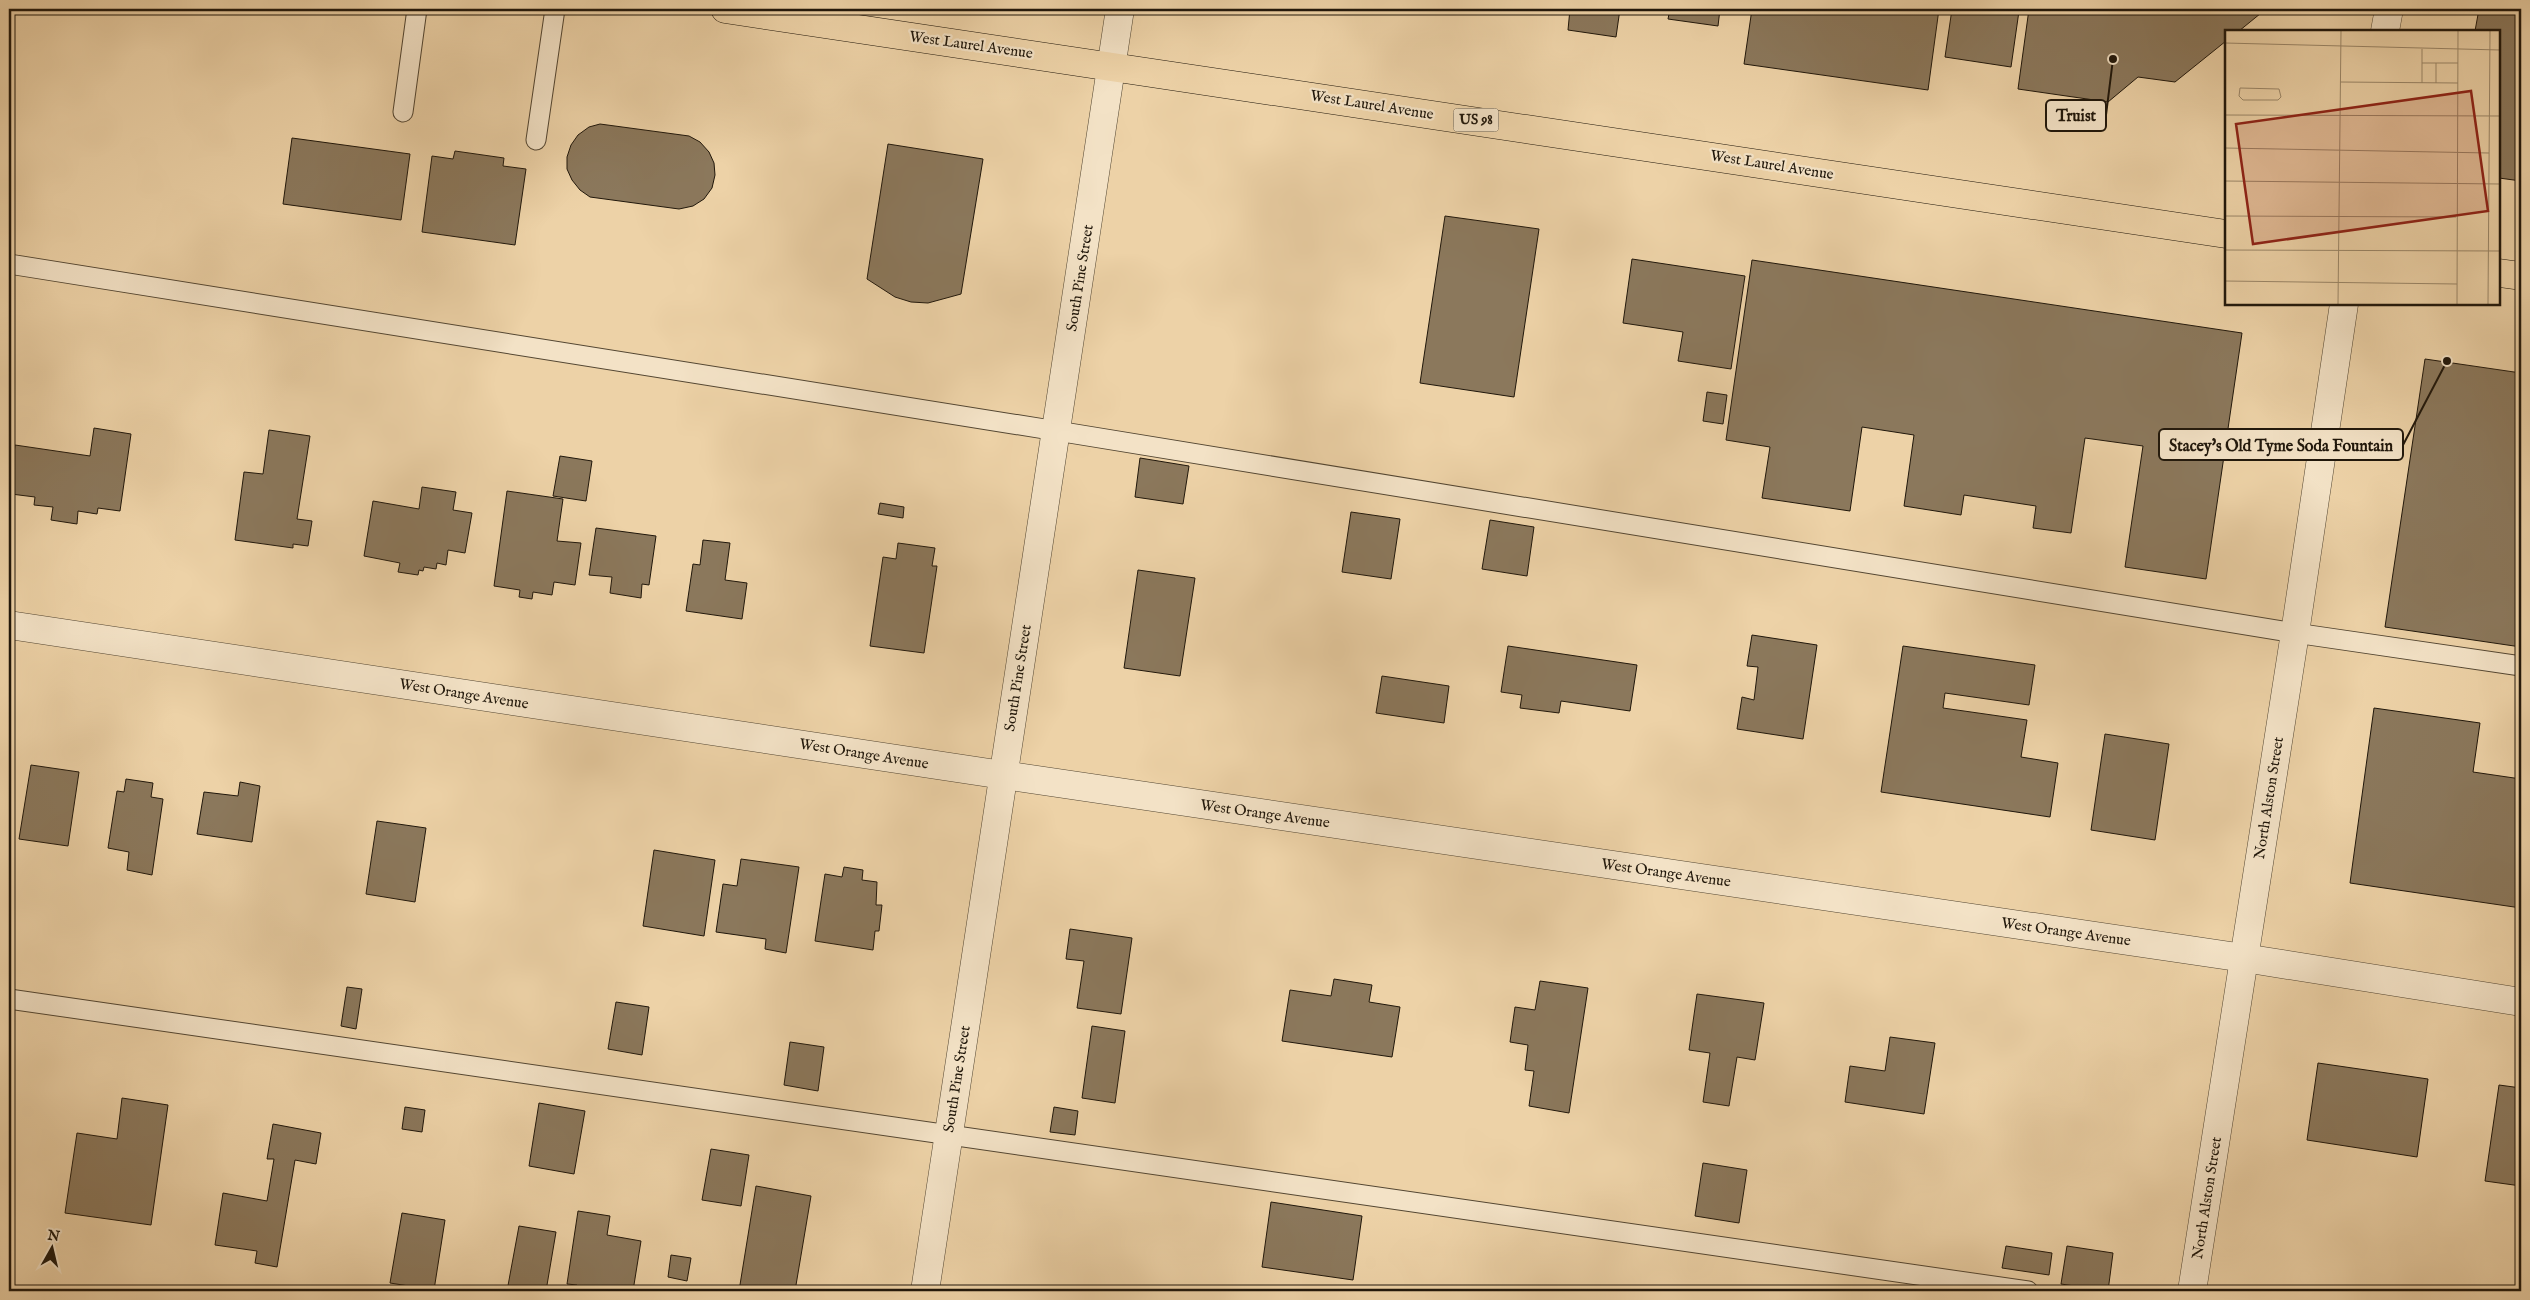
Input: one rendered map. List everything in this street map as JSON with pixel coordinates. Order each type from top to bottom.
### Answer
[{"type":"main road","name":"West Laurel Avenue","points":[[725,9],[1112,65],[2225,234]]},
{"type":"main road","points":[[2500,273],[2521,276]]},
{"type":"street","name":"South Pine Street","points":[[925,1291],[1120,9]]},
{"type":"street","points":[[2385,30],[2389,9]]},
{"type":"street","name":"North Alston Street","points":[[2192,1291],[2296,633],[2344,305]]},
{"type":"street","name":"West Orange Avenue","points":[[9,625],[1003,775],[2244,958],[2521,1002]]},
{"type":"lane","points":[[403,112],[417,9]]},
{"type":"lane","points":[[536,140],[555,9]]},
{"type":"lane","points":[[9,264],[1057,431],[2296,633],[2521,666]]},
{"type":"lane","points":[[9,999],[2028,1291]]},
{"type":"building","points":[[1570,9],[1620,9],[1616,37],[1568,30]]},
{"type":"building","points":[[1670,9],[1720,9],[1718,26],[1668,19]]},
{"type":"building","points":[[1752,9],[1939,9],[1928,90],[1744,64]]},
{"type":"building","points":[[1952,9],[2019,11],[2011,67],[1945,57]]},
{"type":"building","points":[[2029,9],[2266,9],[2240,30],[2225,30],[2225,42],[2175,82],[2138,77],[2108,102],[2018,89]]},
{"type":"building","points":[[2479,9],[2521,9],[2521,181],[2500,178],[2500,30],[2475,30]]},
{"type":"building","points":[[600,124],[689,136],[700,142],[709,152],[714,163],[715,175],[712,188],[704,199],[693,206],[679,209],[590,197],[580,190],[572,180],[567,169],[567,157],[571,145],[578,135],[589,127]]},
{"type":"building","points":[[292,138],[410,154],[401,220],[283,204]]},
{"type":"building","points":[[888,144],[983,159],[961,294],[928,303],[911,302],[895,297],[867,279]]},
{"type":"building","points":[[455,151],[504,158],[503,166],[526,169],[515,245],[422,232],[432,156],[453,159]]},
{"type":"building","points":[[1445,216],[1539,229],[1514,397],[1420,383]]},
{"type":"building","points":[[1632,259],[1745,276],[1731,369],[1678,361],[1683,332],[1623,323]]},
{"type":"building","points":[[1752,260],[2242,333],[2206,579],[2125,567],[2143,446],[2085,438],[2071,533],[2033,528],[2036,506],[1964,495],[1961,515],[1904,506],[1914,435],[1862,427],[1850,511],[1762,498],[1770,447],[1726,440]]},
{"type":"building","points":[[2425,359],[2521,373],[2521,647],[2385,627]]},
{"type":"building","points":[[1707,392],[1727,395],[1723,424],[1703,421]]},
{"type":"building","points":[[94,428],[131,434],[120,511],[98,508],[97,514],[78,511],[77,524],[51,520],[53,507],[34,505],[35,497],[11,494],[12,483],[9,482],[9,462],[13,463],[15,445],[90,456]]},
{"type":"building","points":[[269,430],[310,436],[297,519],[312,521],[308,546],[293,544],[293,548],[235,540],[244,472],[263,474]]},
{"type":"building","points":[[560,456],[592,461],[586,501],[553,496]]},
{"type":"building","points":[[1140,458],[1189,466],[1183,504],[1135,497]]},
{"type":"building","points":[[422,487],[456,492],[453,510],[472,513],[465,553],[448,550],[446,565],[437,563],[436,569],[424,567],[423,571],[419,570],[418,575],[398,572],[400,563],[364,556],[373,501],[419,509]]},
{"type":"building","points":[[507,491],[563,499],[557,541],[581,543],[575,585],[554,582],[552,595],[533,592],[532,599],[519,597],[520,590],[494,586]]},
{"type":"building","points":[[880,503],[904,507],[903,518],[878,514]]},
{"type":"building","points":[[1351,512],[1400,519],[1391,579],[1342,572]]},
{"type":"building","points":[[1490,520],[1534,527],[1527,576],[1482,569]]},
{"type":"building","points":[[596,528],[656,536],[649,585],[642,584],[641,598],[610,593],[612,577],[589,575]]},
{"type":"building","points":[[703,540],[730,543],[725,580],[747,583],[742,619],[686,611],[693,564],[700,565]]},
{"type":"building","points":[[898,543],[935,548],[932,566],[937,566],[924,653],[870,646],[883,557],[896,559]]},
{"type":"building","points":[[1138,570],[1195,578],[1180,676],[1124,668]]},
{"type":"building","points":[[1752,635],[1817,645],[1803,739],[1737,729],[1742,697],[1754,700],[1758,667],[1747,666]]},
{"type":"building","points":[[1508,646],[1637,665],[1630,711],[1561,701],[1559,713],[1520,708],[1522,695],[1501,692]]},
{"type":"building","points":[[1903,646],[2035,665],[2029,705],[1945,693],[1943,708],[2027,720],[2021,757],[2058,763],[2050,817],[1881,792]]},
{"type":"building","points":[[1382,676],[1449,686],[1444,723],[1376,713]]},
{"type":"building","points":[[2374,708],[2480,723],[2473,772],[2521,779],[2521,908],[2350,883]]},
{"type":"building","points":[[2105,734],[2169,744],[2155,840],[2091,830]]},
{"type":"building","points":[[31,765],[79,772],[68,846],[19,839]]},
{"type":"building","points":[[126,779],[153,783],[151,797],[163,799],[152,875],[127,870],[129,852],[108,848],[117,791],[124,792]]},
{"type":"building","points":[[240,782],[260,786],[252,842],[197,834],[204,792],[238,796]]},
{"type":"building","points":[[377,821],[426,828],[415,902],[366,894]]},
{"type":"building","points":[[654,850],[715,860],[704,936],[643,926]]},
{"type":"building","points":[[741,859],[799,867],[786,953],[765,949],[766,939],[716,932],[723,884],[737,886]]},
{"type":"building","points":[[844,867],[863,870],[862,880],[877,882],[876,905],[882,905],[879,931],[875,931],[873,950],[815,941],[825,874],[842,877]]},
{"type":"building","points":[[1070,929],[1132,938],[1121,1014],[1077,1008],[1084,961],[1066,959]]},
{"type":"building","points":[[1334,979],[1372,985],[1369,1002],[1400,1007],[1392,1057],[1282,1041],[1290,990],[1331,996]]},
{"type":"building","points":[[1540,981],[1588,988],[1569,1113],[1529,1106],[1534,1071],[1525,1070],[1528,1045],[1510,1042],[1515,1007],[1535,1010]]},
{"type":"building","points":[[347,987],[362,989],[356,1029],[341,1026]]},
{"type":"building","points":[[1697,994],[1764,1003],[1755,1060],[1737,1057],[1729,1106],[1703,1102],[1710,1053],[1689,1050]]},
{"type":"building","points":[[616,1002],[649,1007],[642,1055],[608,1049]]},
{"type":"building","points":[[1092,1026],[1125,1031],[1115,1103],[1082,1098]]},
{"type":"building","points":[[1890,1037],[1935,1043],[1924,1114],[1845,1102],[1850,1066],[1885,1071]]},
{"type":"building","points":[[790,1042],[824,1047],[818,1091],[784,1085]]},
{"type":"building","points":[[2318,1063],[2428,1079],[2417,1157],[2307,1140]]},
{"type":"building","points":[[2499,1085],[2521,1088],[2521,1186],[2485,1181]]},
{"type":"building","points":[[122,1098],[168,1105],[151,1225],[65,1213],[77,1133],[117,1139]]},
{"type":"building","points":[[539,1103],[585,1111],[574,1174],[529,1166]]},
{"type":"building","points":[[405,1107],[425,1110],[422,1132],[402,1129]]},
{"type":"building","points":[[1054,1107],[1078,1111],[1075,1135],[1050,1132]]},
{"type":"building","points":[[273,1124],[321,1133],[316,1164],[295,1160],[277,1267],[255,1263],[257,1251],[215,1245],[223,1193],[267,1201],[274,1159],[267,1159]]},
{"type":"building","points":[[711,1149],[749,1155],[741,1206],[702,1200]]},
{"type":"building","points":[[1703,1163],[1747,1170],[1739,1223],[1695,1216]]},
{"type":"building","points":[[756,1186],[811,1196],[795,1291],[739,1291]]},
{"type":"building","points":[[1271,1202],[1362,1216],[1353,1280],[1262,1267]]},
{"type":"building","points":[[578,1211],[610,1216],[607,1235],[641,1241],[633,1291],[576,1291],[577,1285],[567,1284]]},
{"type":"building","points":[[402,1213],[445,1220],[434,1290],[390,1283]]},
{"type":"building","points":[[519,1226],[556,1232],[546,1291],[507,1291]]},
{"type":"building","points":[[2006,1246],[2052,1253],[2049,1275],[2002,1268]]},
{"type":"building","points":[[2067,1246],[2113,1253],[2108,1291],[2061,1284]]},
{"type":"building","points":[[671,1255],[691,1258],[687,1281],[668,1277]]},
{"type":"place","name":"Truist","points":[[2113,59]]},
{"type":"place","name":"Stacey's Old Tyme Soda Fountain","points":[[2447,361]]}]
